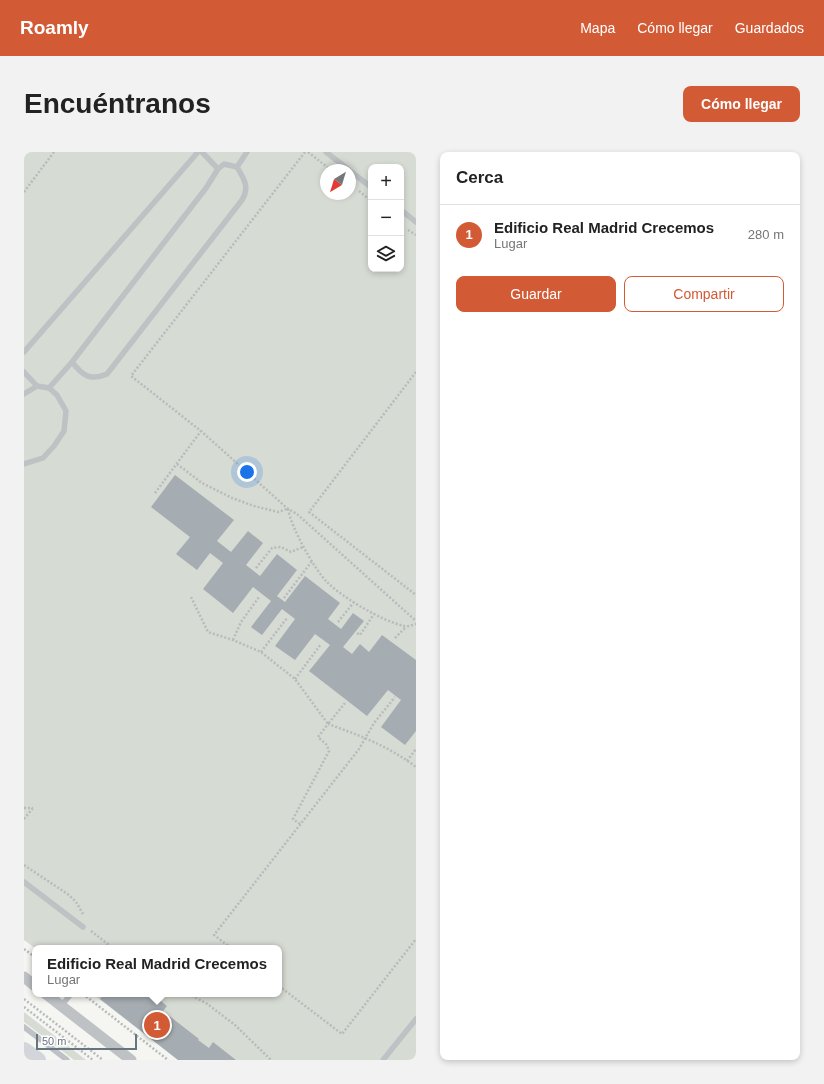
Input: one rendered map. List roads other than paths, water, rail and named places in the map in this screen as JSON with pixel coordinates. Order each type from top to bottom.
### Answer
[{"type":"street","points":[[24,977],[32,984]]},
{"type":"street","points":[[50,997],[131,1060]]},
{"type":"street","points":[[24,1050],[38,1060]]},
{"type":"lane","points":[[24,352],[198,152]]},
{"type":"lane","points":[[202,152],[218,169]]},
{"type":"lane","points":[[236,167],[247,152]]},
{"type":"lane","points":[[326,152],[342,164]]},
{"type":"lane","points":[[49,388],[72,362],[206,188],[218,169],[224,164],[236,167],[244,179],[246,193],[242,200],[107,374],[98,378],[88,377],[79,371],[72,362]]},
{"type":"lane","points":[[356,175],[368,185]]},
{"type":"lane","points":[[404,212],[416,222]]},
{"type":"lane","points":[[24,372],[37,386],[49,388],[57,395],[66,411],[64,431],[54,446],[43,458],[24,464]]},
{"type":"lane","points":[[24,394],[37,386]]},
{"type":"lane","points":[[24,882],[86,927]]},
{"type":"lane","points":[[61,1006],[68,997]]},
{"type":"lane","points":[[383,1060],[416,1019]]},
{"type":"lane","points":[[24,1027],[67,1060]]},
{"type":"place","name":"Edificio Real Madrid Crecemos","points":[[157,1025]]}]
